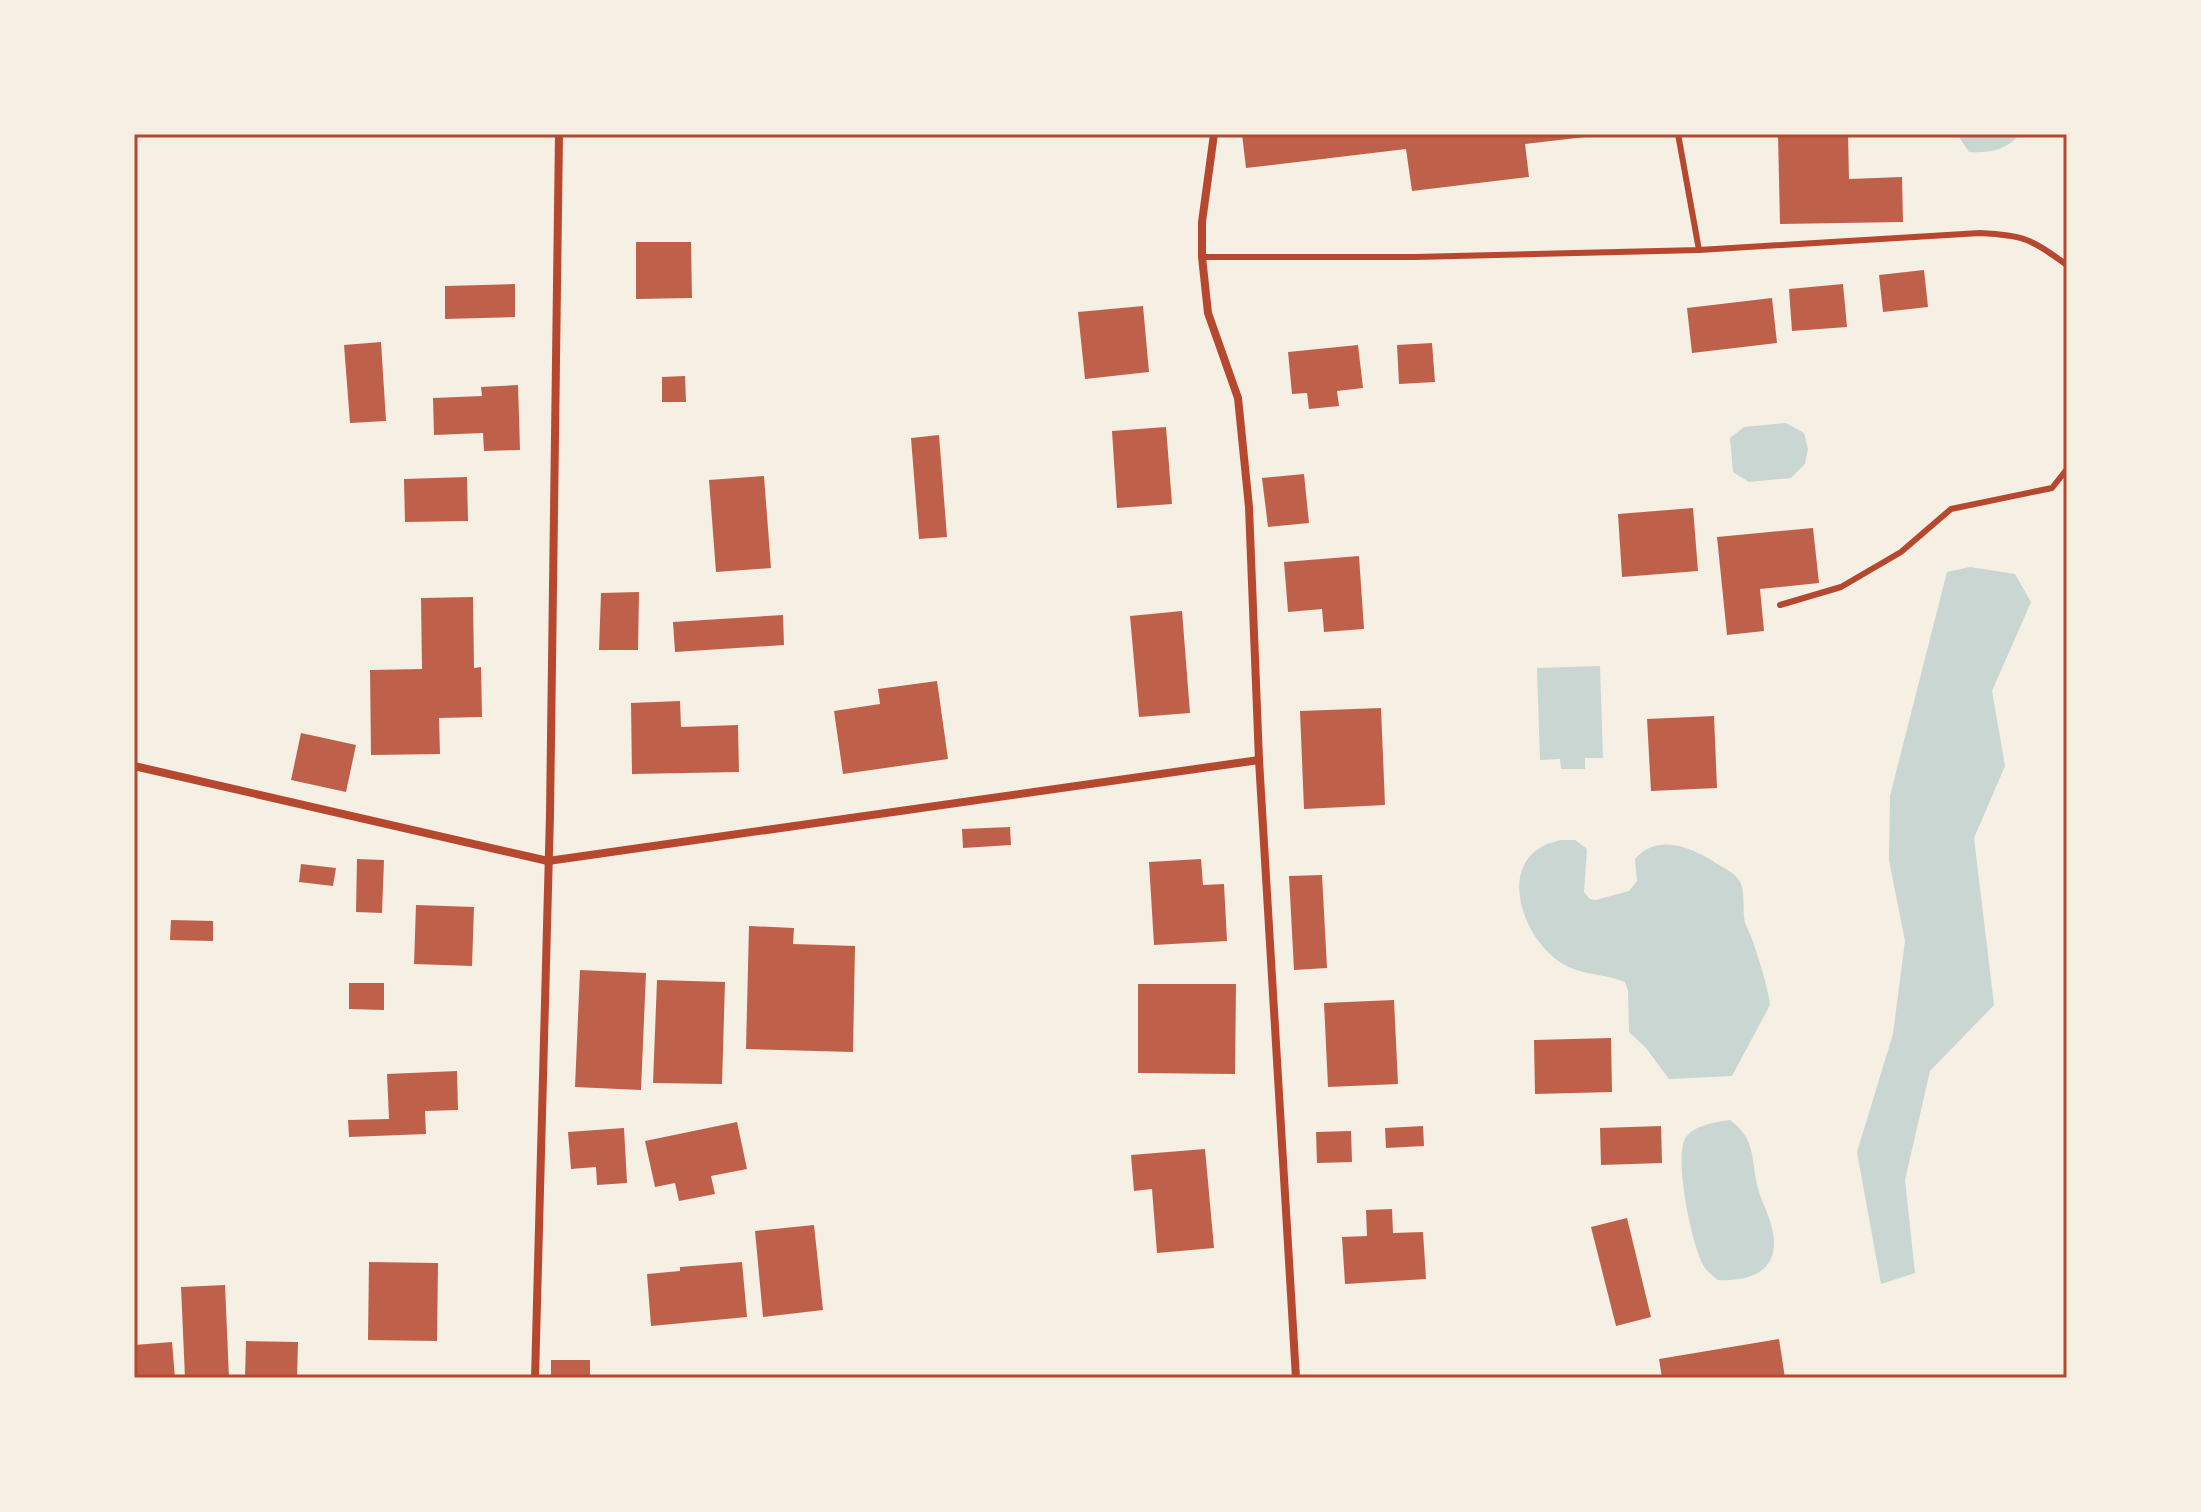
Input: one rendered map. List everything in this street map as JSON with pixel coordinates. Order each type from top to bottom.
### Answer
[{"type":"street","points":[[535,1378],[548,861],[559,134]]},
{"type":"street","points":[[1214,134],[1202,222],[1202,257],[1208,313],[1238,398],[1249,507],[1259,760],[1296,1378]]},
{"type":"street","points":[[134,766],[548,861],[1259,760]]},
{"type":"lane","points":[[1678,134],[1699,250]]},
{"type":"lane","points":[[1202,257],[1415,257],[1699,250],[1980,233],[2017,234],[2067,265]]},
{"type":"lane","points":[[1780,605],[1841,587],[1901,552],[1951,509],[2052,488],[2067,469]]},
{"type":"shaded area","points":[[1957,134],[2020,134],[2004,147],[1969,152]]},
{"type":"shaded area","points":[[1786,423],[1804,433],[1808,449],[1805,464],[1791,478],[1749,482],[1733,472],[1730,438],[1744,427]]},
{"type":"shaded area","points":[[1970,567],[2015,574],[2031,602],[1992,691],[2005,766],[1974,838],[1994,1005],[1930,1071],[1905,1180],[1915,1273],[1881,1284],[1857,1152],[1893,1034],[1905,941],[1889,860],[1890,796],[1947,572]]},
{"type":"shaded area","points":[[1600,666],[1603,758],[1585,758],[1585,769],[1561,769],[1560,759],[1540,760],[1537,668]]},
{"type":"shaded area","points":[[1561,840],[1575,840],[1587,849],[1584,892],[1590,899],[1629,891],[1637,881],[1635,859],[1655,846],[1676,846],[1698,853],[1730,871],[1739,880],[1745,922],[1770,1005],[1732,1076],[1669,1079],[1646,1048],[1629,1032],[1625,982],[1568,967],[1551,955],[1539,941],[1522,907],[1519,890],[1521,873],[1528,858],[1541,847]]},
{"type":"shaded area","points":[[1730,1120],[1745,1136],[1752,1152],[1756,1181],[1770,1221],[1774,1249],[1771,1260],[1756,1274],[1718,1280],[1705,1268],[1695,1243],[1683,1184],[1682,1150],[1685,1139],[1693,1130]]},
{"type":"building","points":[[1242,134],[1594,136],[1525,144],[1529,177],[1412,191],[1406,149],[1246,168]]},
{"type":"building","points":[[1778,134],[1848,134],[1849,179],[1902,177],[1903,222],[1780,224]]},
{"type":"building","points":[[636,242],[691,242],[692,298],[636,299]]},
{"type":"building","points":[[1924,270],[1928,307],[1883,312],[1879,275]]},
{"type":"building","points":[[515,284],[515,317],[445,319],[445,286]]},
{"type":"building","points":[[1843,284],[1847,327],[1792,331],[1789,289]]},
{"type":"building","points":[[1772,298],[1777,343],[1692,353],[1687,308]]},
{"type":"building","points":[[1143,306],[1149,372],[1085,379],[1078,312]]},
{"type":"building","points":[[381,342],[386,421],[350,423],[344,345]]},
{"type":"building","points":[[1432,343],[1435,382],[1399,384],[1397,345]]},
{"type":"building","points":[[1358,345],[1363,388],[1337,391],[1339,406],[1309,409],[1307,393],[1292,394],[1288,352]]},
{"type":"building","points":[[685,376],[686,402],[662,402],[662,377]]},
{"type":"building","points":[[518,385],[520,450],[484,451],[483,433],[434,435],[433,398],[482,396],[481,387]]},
{"type":"building","points":[[1166,427],[1172,504],[1117,508],[1112,431]]},
{"type":"building","points":[[939,435],[947,537],[919,539],[911,438]]},
{"type":"building","points":[[1304,474],[1309,523],[1268,527],[1262,478]]},
{"type":"building","points":[[764,476],[771,568],[716,572],[709,480]]},
{"type":"building","points":[[467,477],[468,521],[405,522],[404,479]]},
{"type":"building","points":[[1693,508],[1698,571],[1622,577],[1618,514]]},
{"type":"building","points":[[1813,528],[1819,583],[1760,589],[1764,631],[1727,635],[1717,537]]},
{"type":"building","points":[[1359,556],[1364,629],[1324,632],[1322,609],[1288,612],[1284,562]]},
{"type":"building","points":[[639,592],[638,650],[599,650],[601,593]]},
{"type":"building","points":[[473,597],[474,668],[481,667],[482,717],[439,718],[440,754],[371,755],[370,670],[422,669],[421,598]]},
{"type":"building","points":[[1182,611],[1190,713],[1139,717],[1130,616]]},
{"type":"building","points":[[783,615],[784,645],[675,652],[673,622]]},
{"type":"building","points":[[937,681],[948,759],[843,774],[834,711],[880,704],[878,689]]},
{"type":"building","points":[[680,701],[681,727],[738,725],[739,772],[632,774],[631,703]]},
{"type":"building","points":[[1381,708],[1385,805],[1304,809],[1300,711]]},
{"type":"building","points":[[1714,716],[1717,788],[1651,791],[1647,719]]},
{"type":"building","points":[[301,733],[356,745],[346,792],[291,780]]},
{"type":"building","points":[[1010,827],[1011,845],[963,848],[962,829]]},
{"type":"building","points":[[357,859],[384,860],[382,913],[356,912]]},
{"type":"building","points":[[1201,859],[1203,885],[1224,884],[1227,941],[1154,945],[1149,862]]},
{"type":"building","points":[[301,864],[336,868],[333,886],[299,882]]},
{"type":"building","points":[[1322,875],[1327,968],[1294,970],[1289,876]]},
{"type":"building","points":[[416,905],[474,907],[472,966],[414,964]]},
{"type":"building","points":[[171,920],[213,921],[213,941],[170,940]]},
{"type":"building","points":[[749,926],[794,928],[793,944],[855,946],[853,1052],[746,1049]]},
{"type":"building","points":[[580,970],[646,973],[641,1090],[575,1087]]},
{"type":"building","points":[[657,980],[725,982],[722,1084],[653,1083]]},
{"type":"building","points":[[349,983],[384,983],[384,1010],[349,1009]]},
{"type":"building","points":[[1138,984],[1236,984],[1235,1074],[1138,1073]]},
{"type":"building","points":[[1394,1000],[1398,1084],[1328,1087],[1324,1003]]},
{"type":"building","points":[[1611,1038],[1612,1092],[1535,1094],[1534,1040]]},
{"type":"building","points":[[457,1071],[458,1110],[425,1111],[426,1134],[349,1137],[348,1120],[389,1119],[387,1074]]},
{"type":"building","points":[[737,1122],[747,1169],[711,1176],[715,1194],[679,1201],[675,1183],[655,1187],[645,1141]]},
{"type":"building","points":[[1423,1126],[1424,1146],[1386,1148],[1385,1128]]},
{"type":"building","points":[[1661,1126],[1662,1163],[1601,1165],[1600,1128]]},
{"type":"building","points":[[624,1128],[627,1183],[597,1185],[596,1167],[571,1169],[568,1132]]},
{"type":"building","points":[[1351,1131],[1352,1162],[1317,1163],[1316,1132]]},
{"type":"building","points":[[1205,1149],[1214,1248],[1157,1253],[1152,1189],[1134,1191],[1131,1155]]},
{"type":"building","points":[[1392,1209],[1393,1233],[1423,1232],[1426,1279],[1345,1284],[1342,1237],[1367,1236],[1366,1210]]},
{"type":"building","points":[[1627,1218],[1651,1317],[1616,1326],[1591,1227]]},
{"type":"building","points":[[814,1225],[823,1310],[763,1317],[755,1231]]},
{"type":"building","points":[[369,1262],[438,1263],[437,1341],[368,1340]]},
{"type":"building","points":[[742,1262],[747,1317],[651,1326],[647,1274],[680,1271],[680,1267]]},
{"type":"building","points":[[225,1285],[229,1378],[185,1378],[181,1287]]},
{"type":"building","points":[[1779,1339],[1785,1378],[1662,1378],[1659,1359]]},
{"type":"building","points":[[246,1341],[298,1342],[297,1378],[245,1378]]},
{"type":"building","points":[[172,1342],[175,1378],[134,1378],[134,1345]]},
{"type":"building","points":[[551,1360],[590,1360],[590,1378],[551,1378]]}]
